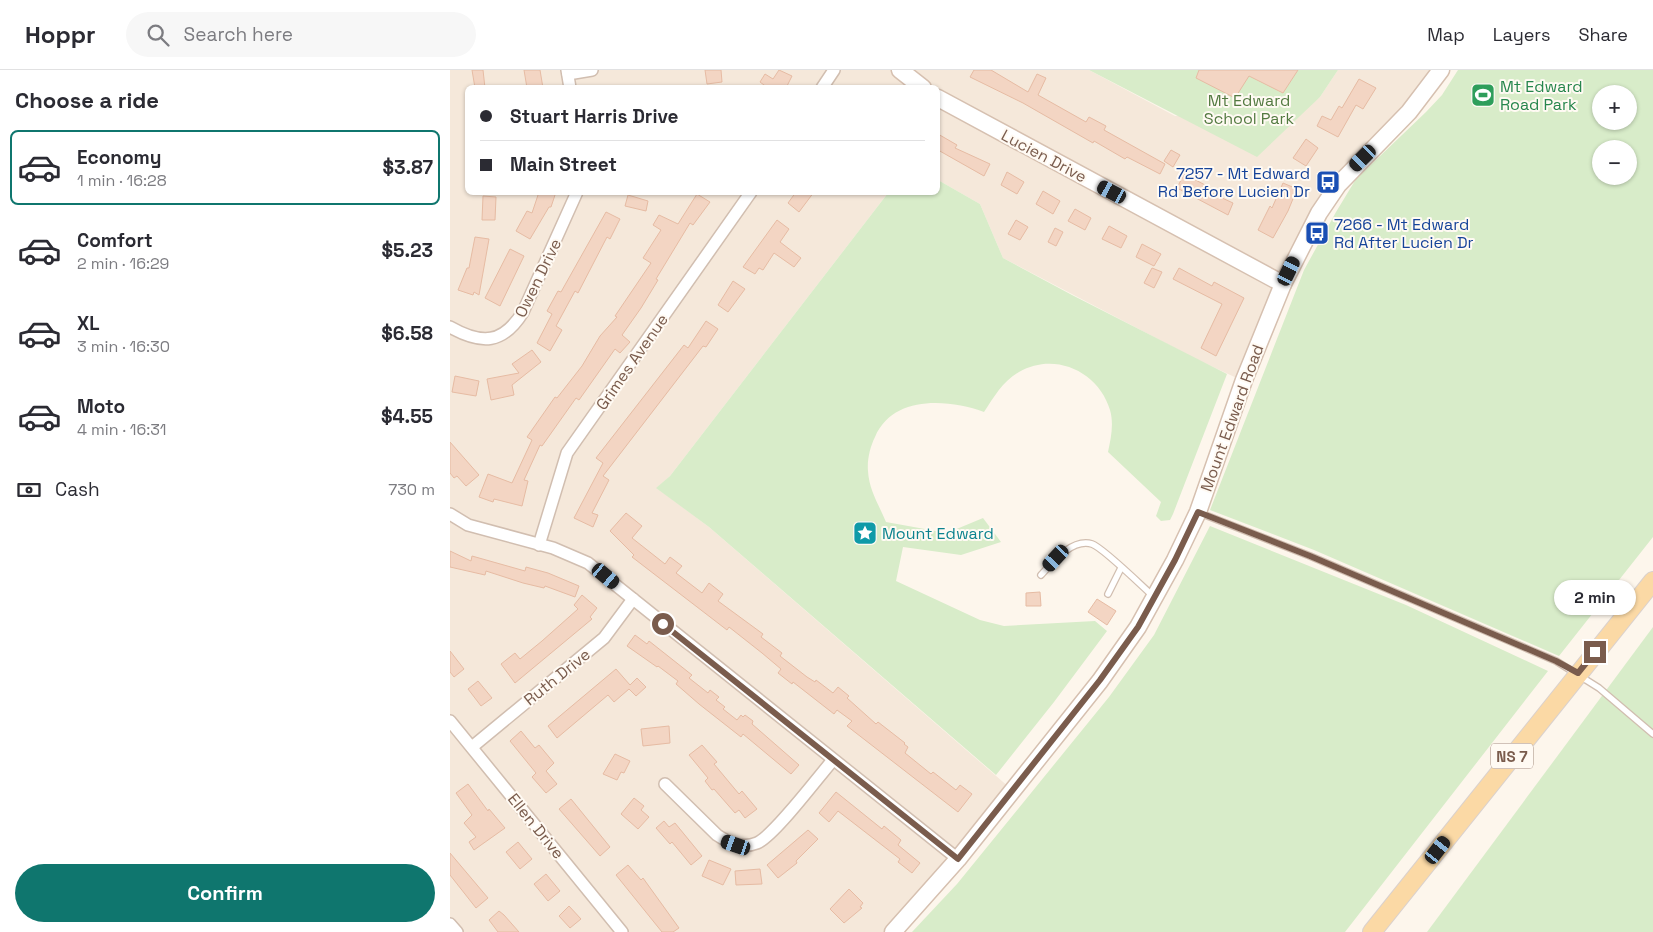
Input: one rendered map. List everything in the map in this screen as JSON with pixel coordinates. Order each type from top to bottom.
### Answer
[{"type":"main road","name":"NS 7","points":[[1372,932],[1653,581]]},
{"type":"street","points":[[569,85],[567,72],[592,70]]},
{"type":"street","points":[[824,85],[834,70]]},
{"type":"street","points":[[900,70],[919,85]]},
{"type":"street","name":"Mount Edward Road","points":[[893,932],[958,859],[1100,680],[1138,627],[1198,512],[1244,380],[1283,284],[1319,213],[1338,185],[1408,112],[1441,70]]},
{"type":"street","name":"Lucien Drive","points":[[940,99],[1283,284]]},
{"type":"street","name":"Owen Drive","points":[[450,327],[466,336],[483,340],[504,333],[514,326],[523,312],[576,195]]},
{"type":"street","name":"Grimes Avenue","points":[[539,545],[567,453],[749,195]]},
{"type":"street","points":[[450,514],[468,526],[539,545],[574,556],[588,563],[958,859]]},
{"type":"street","name":"Ruth Drive","points":[[472,747],[604,638],[633,599]]},
{"type":"street","name":"Ellen Drive","points":[[450,721],[622,932]]},
{"type":"street","points":[[665,784],[717,836],[726,842],[745,846],[766,838],[833,760]]},
{"type":"street","points":[[450,924],[457,932]]},
{"type":"lane","points":[[1198,512],[1310,556],[1556,661],[1578,673],[1653,734]]},
{"type":"lane","points":[[1041,575],[1056,558],[1081,544],[1092,544],[1155,597]]},
{"type":"lane","points":[[1108,594],[1121,568]]},
{"type":"shaded area","points":[[450,70],[1089,70],[1175,116],[1303,111],[1320,97],[1338,70],[1438,70],[1336,186],[1241,380],[1196,359],[1003,258],[980,204],[940,181],[940,85],[465,85],[465,195],[886,195],[670,476],[657,488],[709,527],[1010,788],[892,932],[450,932]]},
{"type":"green space","name":"Mt Edward School Park","points":[[1089,70],[1338,70],[1320,97],[1257,157]]},
{"type":"green space","points":[[1458,70],[1653,70],[1653,537],[1559,656],[1314,550],[1210,510],[1304,270],[1356,179],[1442,95]]},
{"type":"green space","points":[[940,181],[980,204],[1003,258],[1227,374],[1170,520],[1161,521],[1156,516],[1161,502],[1108,452],[1112,426],[1110,410],[1096,385],[1074,369],[1061,365],[1047,364],[1033,366],[1019,372],[995,395],[984,412],[954,405],[923,404],[908,407],[883,423],[870,449],[868,467],[872,491],[886,522],[947,533],[983,518],[1001,542],[961,555],[903,547],[896,581],[980,620],[1004,626],[1095,621],[1107,631],[996,775],[709,527],[656,488],[670,476],[886,195],[940,195]]},
{"type":"green space","points":[[1210,526],[1406,605],[1548,671],[1345,932],[912,932],[957,884],[1109,697],[1154,635]]},
{"type":"green space","points":[[1653,627],[1653,932],[1427,932]]},
{"type":"building","points":[[472,70],[483,70],[485,85],[474,85]]},
{"type":"building","points":[[524,70],[540,70],[542,85],[526,85]]},
{"type":"building","points":[[705,70],[721,70],[722,82],[707,84]]},
{"type":"building","points":[[779,70],[792,76],[788,85],[764,85],[760,82],[765,74],[773,79]]},
{"type":"building","points":[[974,70],[991,70],[1028,92],[1037,74],[1046,78],[1038,95],[1086,122],[1089,117],[1106,126],[1104,130],[1165,164],[1160,174],[1127,157],[1125,159],[1094,141],[1093,143],[1023,103],[970,77]]},
{"type":"building","points":[[1199,70],[1298,70],[1283,93],[1249,76],[1235,98],[1196,78]]},
{"type":"building","points":[[1359,79],[1376,88],[1363,109],[1356,105],[1338,137],[1317,126],[1322,116],[1331,120],[1339,106],[1342,108]]},
{"type":"building","points":[[940,135],[957,145],[955,148],[990,164],[984,176],[940,151]]},
{"type":"building","points":[[1306,139],[1318,148],[1306,166],[1293,158]]},
{"type":"building","points":[[1171,150],[1180,155],[1173,167],[1164,161]]},
{"type":"building","points":[[1007,172],[1024,182],[1017,194],[1001,185]]},
{"type":"building","points":[[1184,174],[1209,187],[1207,191],[1233,203],[1228,215],[1177,188]]},
{"type":"building","points":[[1283,183],[1297,189],[1288,211],[1273,238],[1258,230],[1270,206],[1272,208]]},
{"type":"building","points":[[1043,191],[1060,201],[1053,214],[1036,204]]},
{"type":"building","points":[[538,195],[555,195],[551,207],[549,207],[530,239],[516,231],[527,211],[532,213]]},
{"type":"building","points":[[628,195],[648,201],[646,211],[625,206]]},
{"type":"building","points":[[696,195],[710,202],[693,225],[690,223],[641,308],[622,335],[630,342],[620,353],[615,349],[579,400],[576,398],[542,446],[540,445],[524,480],[528,481],[522,506],[494,499],[493,502],[479,497],[488,474],[512,483],[532,440],[527,437],[555,397],[557,398],[582,366],[600,336],[617,317],[615,316],[651,263],[643,258],[661,230],[653,225],[659,215],[678,224]]},
{"type":"building","points":[[794,195],[812,195],[799,212],[788,203]]},
{"type":"building","points":[[483,196],[496,197],[495,220],[482,220]]},
{"type":"building","points":[[1075,209],[1091,218],[1085,230],[1068,221]]},
{"type":"building","points":[[606,212],[620,219],[610,239],[607,237],[578,293],[575,291],[556,326],[562,330],[550,351],[537,343],[552,314],[547,311],[558,291],[561,292]]},
{"type":"building","points":[[777,220],[789,229],[780,242],[801,258],[794,267],[774,253],[763,270],[759,268],[755,274],[743,267]]},
{"type":"building","points":[[1016,220],[1028,227],[1020,240],[1008,234]]},
{"type":"building","points":[[1109,226],[1127,236],[1121,248],[1102,239]]},
{"type":"building","points":[[1055,228],[1063,232],[1056,246],[1048,242]]},
{"type":"building","points":[[475,237],[489,239],[479,295],[474,292],[473,295],[458,290],[467,268],[469,268]]},
{"type":"building","points":[[1142,244],[1161,254],[1154,266],[1136,257]]},
{"type":"building","points":[[510,249],[524,256],[500,306],[485,298]]},
{"type":"building","points":[[1152,268],[1162,272],[1154,288],[1144,283]]},
{"type":"building","points":[[1179,268],[1212,286],[1214,282],[1244,298],[1216,356],[1201,348],[1222,304],[1173,279]]},
{"type":"building","points":[[733,281],[745,289],[728,312],[718,305]]},
{"type":"building","points":[[706,321],[718,329],[706,347],[703,346],[603,476],[609,480],[592,513],[598,515],[593,527],[574,518],[603,463],[596,458],[684,345],[688,348]]},
{"type":"building","points":[[532,350],[541,362],[512,385],[514,395],[491,400],[487,379],[519,373],[512,364]]},
{"type":"building","points":[[455,376],[479,381],[476,396],[452,392]]},
{"type":"building","points":[[450,442],[479,475],[466,486],[457,476],[454,478],[450,473]]},
{"type":"building","points":[[626,513],[642,526],[632,538],[665,564],[670,557],[682,566],[676,573],[702,593],[709,583],[723,594],[718,601],[763,634],[761,637],[782,653],[780,656],[807,677],[815,682],[816,680],[833,693],[838,687],[849,696],[847,698],[876,724],[878,722],[905,743],[908,747],[905,753],[931,774],[933,772],[956,790],[960,785],[972,794],[958,812],[847,726],[852,721],[837,710],[834,714],[793,682],[792,684],[778,673],[781,669],[762,653],[729,627],[727,630],[632,557],[634,555],[610,531]]},
{"type":"building","points":[[450,551],[471,561],[472,556],[525,571],[526,567],[548,573],[579,586],[575,597],[545,586],[544,588],[523,583],[486,571],[485,575],[450,567]]},
{"type":"building","points":[[1040,592],[1041,606],[1026,606],[1026,593]]},
{"type":"building","points":[[582,595],[597,608],[590,617],[592,619],[515,683],[501,664],[515,653],[520,659],[542,641],[578,609],[574,605]]},
{"type":"building","points":[[1097,599],[1116,611],[1107,625],[1088,612]]},
{"type":"building","points":[[635,635],[647,644],[649,641],[692,675],[689,678],[708,693],[710,690],[719,697],[716,700],[725,707],[723,709],[737,720],[741,715],[743,717],[745,715],[753,721],[752,724],[799,765],[791,774],[743,734],[741,737],[699,704],[676,684],[678,681],[627,646]]},
{"type":"building","points":[[450,651],[464,669],[454,677],[450,672]]},
{"type":"building","points":[[616,669],[630,685],[637,678],[646,687],[636,696],[629,689],[614,702],[608,695],[557,738],[548,726]]},
{"type":"building","points":[[478,681],[492,698],[481,706],[468,689]]},
{"type":"building","points":[[669,726],[670,743],[643,746],[641,729]]},
{"type":"building","points":[[521,731],[535,748],[539,745],[554,763],[546,771],[557,784],[546,793],[532,777],[536,773],[510,741]]},
{"type":"building","points":[[702,745],[717,762],[714,764],[739,794],[742,791],[757,809],[745,818],[739,810],[735,813],[714,789],[712,790],[705,781],[708,778],[689,755]]},
{"type":"building","points":[[615,754],[630,761],[624,773],[621,772],[617,780],[603,774]]},
{"type":"building","points":[[468,784],[488,811],[489,809],[505,828],[474,850],[469,842],[476,837],[464,823],[472,815],[456,793]]},
{"type":"building","points":[[836,792],[882,829],[884,826],[901,840],[898,845],[920,863],[912,873],[898,862],[900,859],[838,811],[829,822],[819,813]]},
{"type":"building","points":[[634,798],[644,806],[641,810],[649,817],[638,829],[621,814]]},
{"type":"building","points":[[571,799],[610,847],[600,856],[559,809]]},
{"type":"building","points":[[664,821],[669,827],[675,823],[702,856],[691,865],[672,842],[670,844],[656,828]]},
{"type":"building","points":[[808,830],[818,839],[796,861],[797,863],[778,878],[767,865]]},
{"type":"building","points":[[518,842],[532,859],[520,869],[506,852]]},
{"type":"building","points":[[450,853],[488,898],[476,908],[450,875]]},
{"type":"building","points":[[709,860],[731,869],[723,885],[702,876]]},
{"type":"building","points":[[628,865],[641,880],[643,878],[679,928],[673,932],[662,932],[616,875]]},
{"type":"building","points":[[760,869],[762,884],[736,885],[735,871]]},
{"type":"building","points":[[546,874],[560,891],[548,901],[534,884]]},
{"type":"building","points":[[849,889],[863,903],[860,907],[862,908],[844,923],[830,909]]},
{"type":"building","points":[[569,906],[581,919],[570,928],[559,916]]},
{"type":"building","points":[[499,911],[519,932],[498,932],[489,920]]},
{"type":"place","name":"Mt Edward Road Park","points":[[1483,95]]},
{"type":"place","name":"7257 - Mt Edward Rd Before Lucien Dr","points":[[1328,182]]},
{"type":"place","name":"7266 - Mt Edward Rd After Lucien Dr","points":[[1317,233]]},
{"type":"place","name":"Mount Edward","points":[[865,533]]},
{"type":"route","points":[[663,624],[958,859],[1100,680],[1138,627],[1175,560],[1198,512],[1310,556],[1411,601],[1556,661],[1578,673],[1595,652]]}]
